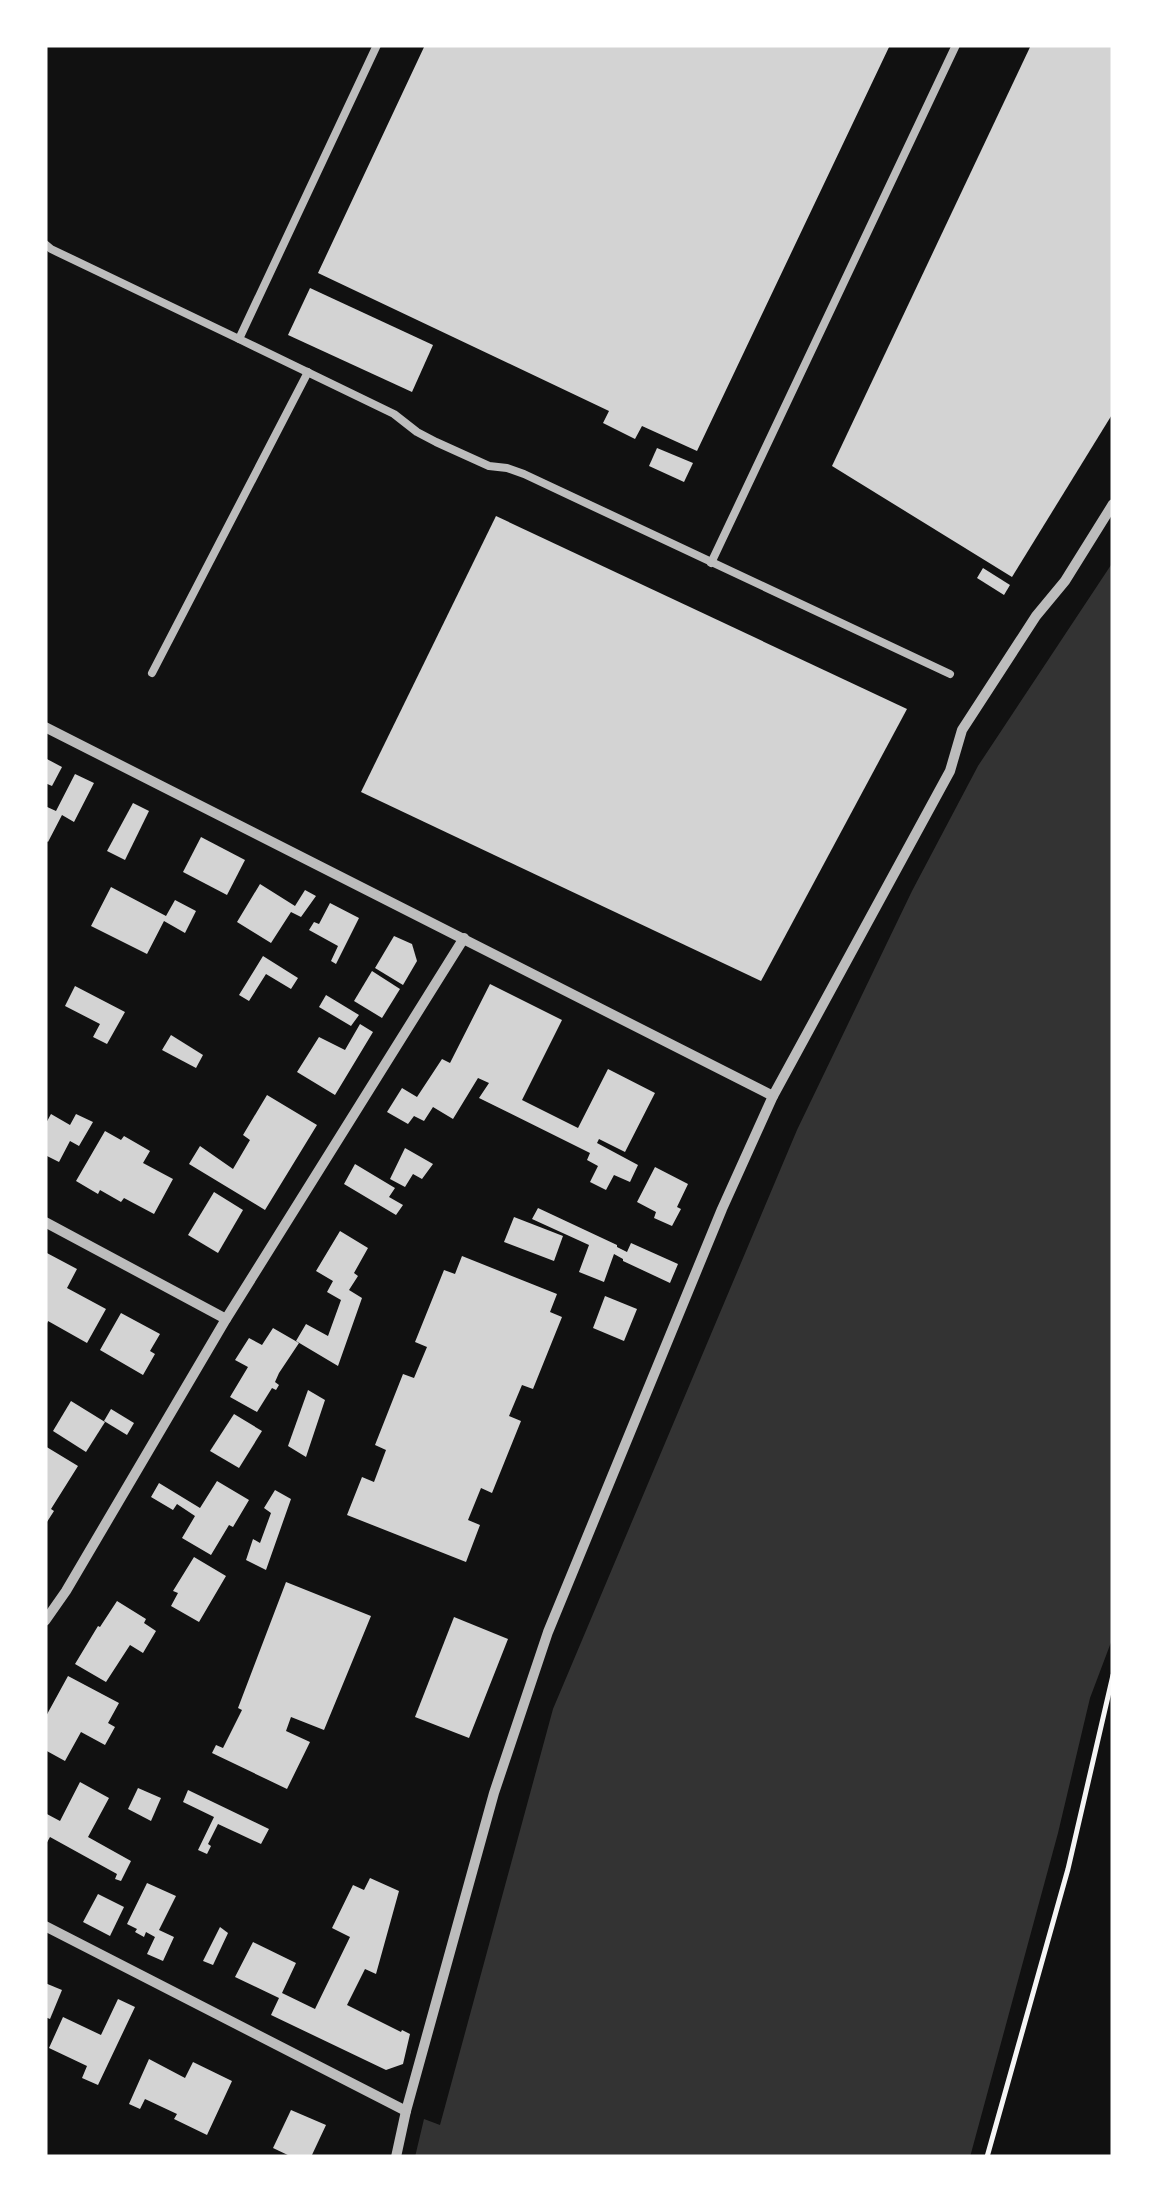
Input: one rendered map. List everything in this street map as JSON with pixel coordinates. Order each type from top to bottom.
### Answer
[{"type":"street","points":[[396,2157],[494,1793],[548,1632],[722,1209],[773,1096],[950,770],[962,730],[1036,616],[1065,582],[1113,504]]},
{"type":"street","points":[[45,726],[773,1096]]},
{"type":"street","points":[[45,1621],[226,1320],[464,938]]},
{"type":"street","points":[[45,1222],[226,1320]]},
{"type":"street","points":[[45,1926],[406,2112]]},
{"type":"lane","points":[[239,339],[377,45]]},
{"type":"lane","points":[[711,563],[956,45]]},
{"type":"lane","points":[[45,244],[394,414],[436,442],[489,466],[524,474],[950,674]]},
{"type":"lane","points":[[152,674],[308,372]]},
{"type":"path","points":[[987,2157],[1068,1869],[1113,1674]]},
{"type":"shaded area","points":[[1113,562],[1113,1637],[1090,1698],[1058,1833],[970,2157],[415,2157],[424,2119],[440,2125],[553,1709],[797,1130],[912,891],[978,766]]},
{"type":"building","points":[[425,45],[890,45],[697,451],[642,426],[635,439],[603,423],[609,411],[318,273]]},
{"type":"building","points":[[1031,45],[1113,45],[1113,413],[1012,577],[832,466]]},
{"type":"building","points":[[310,288],[433,345],[412,392],[288,335]]},
{"type":"building","points":[[657,448],[693,463],[684,482],[649,466]]},
{"type":"building","points":[[496,516],[907,709],[761,981],[361,792]]},
{"type":"building","points":[[983,568],[1010,585],[1004,595],[977,578]]},
{"type":"building","points":[[45,758],[62,767],[52,786],[45,783]]},
{"type":"building","points":[[75,774],[94,783],[74,822],[62,815],[48,842],[45,806],[56,811]]},
{"type":"building","points":[[133,803],[149,811],[125,860],[107,851]]},
{"type":"building","points":[[201,837],[245,860],[227,895],[183,872]]},
{"type":"building","points":[[260,884],[295,906],[305,890],[316,896],[301,917],[291,912],[271,943],[237,922]]},
{"type":"building","points":[[111,887],[166,916],[175,900],[196,911],[185,933],[164,921],[147,954],[91,926]]},
{"type":"building","points":[[330,903],[359,918],[336,964],[331,961],[338,946],[309,930],[314,922],[319,924]]},
{"type":"building","points":[[394,936],[412,944],[417,961],[403,985],[375,968]]},
{"type":"building","points":[[263,956],[298,978],[291,989],[266,974],[249,1001],[239,995]]},
{"type":"building","points":[[372,971],[400,989],[382,1018],[354,1001]]},
{"type":"building","points":[[490,984],[562,1020],[522,1100],[578,1128],[608,1069],[655,1093],[625,1152],[599,1139],[597,1143],[638,1165],[630,1182],[614,1175],[606,1190],[590,1182],[598,1166],[587,1160],[590,1153],[479,1098],[489,1083],[478,1078],[453,1119],[433,1107],[424,1121],[414,1116],[408,1124],[387,1112],[402,1088],[417,1097],[442,1059],[450,1063]]},
{"type":"building","points":[[75,986],[125,1012],[107,1044],[93,1037],[100,1024],[65,1006]]},
{"type":"building","points":[[326,995],[359,1015],[351,1026],[319,1007]]},
{"type":"building","points":[[360,1024],[373,1032],[335,1095],[297,1072],[319,1037],[345,1050]]},
{"type":"building","points":[[171,1035],[203,1055],[196,1068],[162,1050]]},
{"type":"building","points":[[267,1095],[317,1125],[265,1210],[189,1164],[200,1146],[233,1169],[250,1140],[243,1135]]},
{"type":"building","points":[[51,1114],[70,1125],[76,1114],[93,1122],[79,1146],[70,1141],[59,1162],[45,1155],[45,1125]]},
{"type":"building","points":[[105,1131],[121,1140],[124,1136],[150,1151],[143,1163],[173,1179],[154,1214],[124,1198],[121,1202],[100,1190],[98,1194],[76,1181]]},
{"type":"building","points":[[405,1148],[433,1164],[422,1179],[413,1174],[405,1187],[390,1179]]},
{"type":"building","points":[[355,1164],[395,1188],[389,1197],[403,1205],[396,1215],[344,1184]]},
{"type":"building","points":[[655,1167],[688,1184],[672,1226],[654,1218],[656,1212],[637,1202]]},
{"type":"building","points":[[214,1192],[243,1210],[218,1253],[188,1235]]},
{"type":"building","points":[[538,1208],[627,1252],[631,1243],[678,1264],[670,1283],[614,1254],[604,1282],[579,1272],[589,1245],[532,1219]]},
{"type":"building","points":[[514,1217],[563,1236],[554,1261],[504,1242]]},
{"type":"building","points":[[340,1231],[368,1248],[349,1290],[362,1298],[338,1366],[296,1341],[306,1324],[328,1336],[341,1300],[327,1292],[333,1281],[316,1271]]},
{"type":"building","points":[[45,1252],[77,1269],[67,1288],[106,1309],[87,1343],[48,1321],[45,1328]]},
{"type":"building","points":[[462,1256],[557,1294],[550,1312],[562,1317],[533,1389],[522,1385],[509,1416],[521,1421],[492,1493],[481,1488],[468,1520],[480,1525],[466,1562],[347,1515],[362,1477],[374,1482],[386,1450],[375,1445],[403,1374],[414,1378],[427,1347],[415,1342],[444,1270],[455,1274]]},
{"type":"building","points":[[605,1296],[637,1309],[624,1341],[593,1328]]},
{"type":"building","points":[[121,1313],[160,1334],[150,1351],[155,1354],[143,1375],[100,1350]]},
{"type":"building","points":[[273,1328],[299,1343],[279,1373],[276,1390],[272,1388],[257,1412],[230,1397],[248,1367],[235,1360],[249,1338],[262,1345]]},
{"type":"building","points":[[308,1390],[325,1400],[306,1457],[288,1446]]},
{"type":"building","points":[[71,1401],[105,1422],[86,1452],[53,1431]]},
{"type":"building","points":[[111,1409],[134,1423],[127,1435],[104,1421]]},
{"type":"building","points":[[234,1414],[262,1431],[239,1468],[210,1451]]},
{"type":"building","points":[[45,1446],[78,1466],[45,1525]]},
{"type":"building","points":[[217,1481],[249,1500],[211,1555],[182,1538],[195,1516],[177,1504],[173,1510],[151,1497],[159,1483],[200,1508]]},
{"type":"building","points":[[275,1490],[291,1499],[266,1570],[246,1560],[253,1539],[260,1543],[271,1513],[264,1508]]},
{"type":"building","points":[[194,1557],[226,1576],[199,1622],[171,1606],[178,1593],[173,1591]]},
{"type":"building","points":[[286,1582],[371,1616],[324,1730],[291,1717],[286,1731],[310,1742],[287,1789],[212,1753],[216,1745],[223,1748],[242,1710],[238,1708]]},
{"type":"building","points":[[117,1601],[146,1619],[144,1623],[156,1631],[143,1653],[130,1645],[106,1682],[75,1664]]},
{"type":"building","points":[[454,1617],[508,1639],[469,1738],[415,1717]]},
{"type":"building","points":[[68,1676],[119,1703],[108,1723],[115,1727],[105,1745],[81,1732],[65,1761],[45,1750],[45,1718]]},
{"type":"building","points":[[80,1782],[109,1798],[88,1837],[131,1861],[121,1881],[115,1879],[117,1874],[50,1837],[45,1846],[45,1813],[60,1821]]},
{"type":"building","points":[[138,1788],[161,1798],[151,1821],[128,1809]]},
{"type":"building","points":[[188,1790],[269,1829],[261,1844],[218,1824],[207,1854],[198,1850],[214,1817],[183,1802]]},
{"type":"building","points":[[370,1878],[399,1891],[376,1974],[365,1969],[347,2005],[410,2034],[403,2064],[386,2070],[271,2015],[279,1998],[235,1977],[253,1942],[296,1963],[282,1993],[315,2009],[350,1937],[332,1928],[353,1885],[364,1890]]},
{"type":"building","points":[[147,1883],[176,1896],[159,1930],[174,1937],[163,1961],[147,1954],[155,1937],[146,1932],[144,1937],[127,1924]]},
{"type":"building","points":[[98,1894],[124,1907],[110,1936],[83,1922]]},
{"type":"building","points":[[220,1927],[228,1933],[213,1965],[203,1961]]},
{"type":"building","points":[[45,1983],[62,1990],[50,2019],[45,2017]]},
{"type":"building","points":[[118,1999],[135,2007],[98,2085],[82,2078],[87,2066],[49,2048],[63,2017],[101,2035]]},
{"type":"building","points":[[149,2059],[185,2078],[193,2062],[232,2081],[207,2135],[174,2119],[177,2114],[145,2099],[140,2109],[129,2104]]},
{"type":"building","points":[[291,2110],[326,2125],[311,2157],[292,2157],[273,2148]]}]
